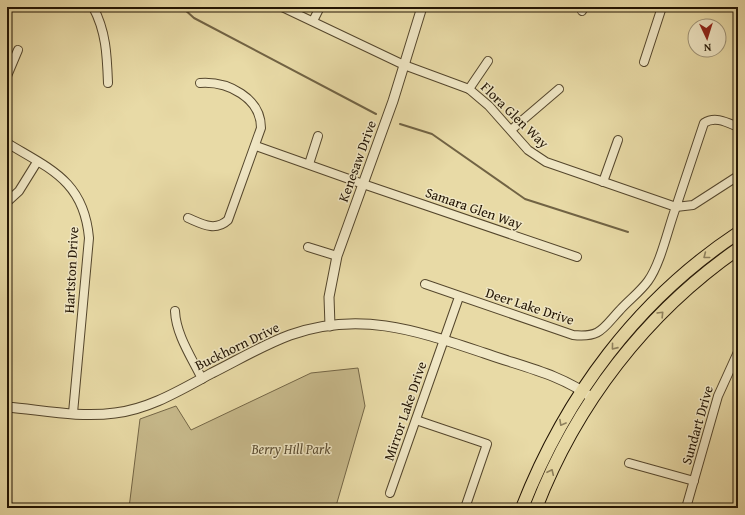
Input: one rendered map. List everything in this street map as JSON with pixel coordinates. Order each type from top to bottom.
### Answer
[{"type":"main road","points":[[522,508],[542,460],[581,390],[616,343],[646,310],[690,268],[738,233]]},
{"type":"main road","points":[[536,508],[553,466],[592,398],[634,342],[674,300],[738,248]]},
{"type":"street","points":[[92,7],[101,24],[105,37],[108,83]]},
{"type":"street","name":"Flora Glen Way","points":[[282,7],[404,66],[469,89],[481,98],[528,150],[546,162],[676,207]]},
{"type":"street","points":[[313,21],[320,7]]},
{"type":"street","name":"Kenesaw Drive","points":[[330,326],[329,297],[337,256],[404,66],[422,7]]},
{"type":"street","points":[[644,62],[662,7]]},
{"type":"street","points":[[7,76],[18,50]]},
{"type":"street","points":[[469,89],[488,61]]},
{"type":"street","points":[[188,218],[213,227],[228,220],[256,146],[261,128],[261,121],[256,106],[245,97],[230,88],[219,84],[200,83]]},
{"type":"street","points":[[511,130],[559,88]]},
{"type":"street","name":"Deer Lake Drive","points":[[425,284],[573,335],[582,336],[597,334],[606,327],[648,281],[656,264],[704,123],[709,120],[720,120],[738,127]]},
{"type":"street","points":[[309,164],[318,136]]},
{"type":"street","points":[[603,182],[618,140]]},
{"type":"street","name":"Hartston Drive","points":[[7,143],[57,174],[73,189],[82,204],[88,226],[87,260],[73,413]]},
{"type":"street","name":"Samara Glen Way","points":[[256,146],[577,257]]},
{"type":"street","points":[[7,202],[19,191],[37,162]]},
{"type":"street","points":[[676,207],[693,205],[738,176]]},
{"type":"street","points":[[308,247],[337,256]]},
{"type":"street","name":"Mirror Lake Drive","points":[[390,493],[443,338],[459,296]]},
{"type":"street","points":[[175,311],[175,322],[202,379]]},
{"type":"street","name":"Buckhorn Drive","points":[[7,407],[73,413],[116,413],[138,408],[161,400],[269,343],[292,334],[330,326],[358,324],[388,325],[443,338],[563,380],[592,398]]},
{"type":"street","name":"Sundart Drive","points":[[686,508],[718,396],[738,352]]},
{"type":"street","points":[[416,420],[487,444],[465,508]]},
{"type":"street","points":[[629,463],[694,481]]},
{"type":"green space","name":"Berry Hill Park","points":[[358,368],[365,406],[336,506],[333,508],[129,508],[140,419],[176,406],[191,430],[311,373]]},
{"type":"waterway","points":[[184,9],[194,18],[376,114]]},
{"type":"waterway","points":[[400,124],[432,134],[525,199],[628,232]]}]
